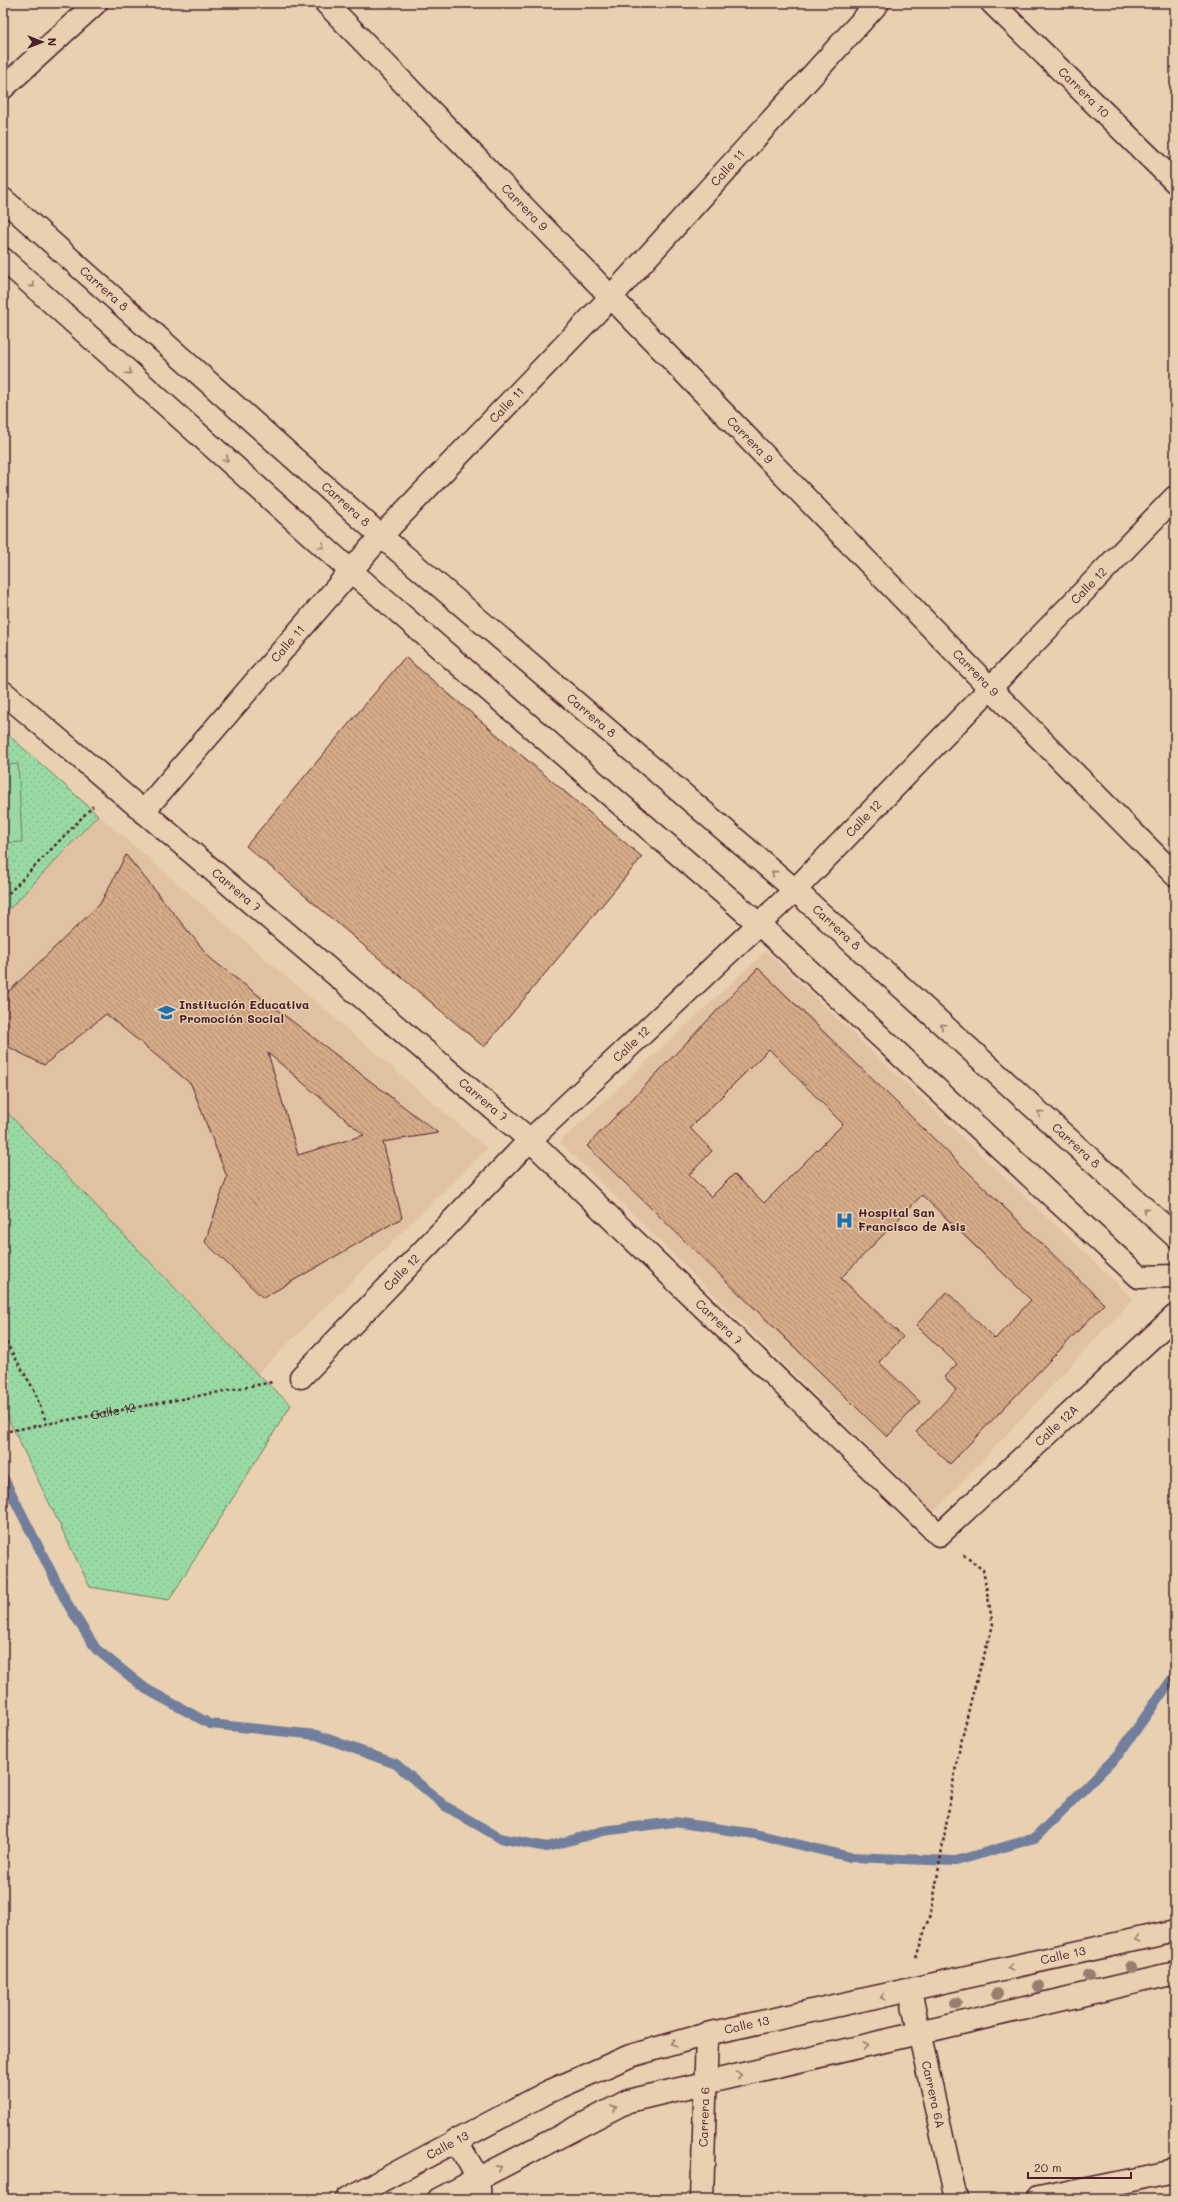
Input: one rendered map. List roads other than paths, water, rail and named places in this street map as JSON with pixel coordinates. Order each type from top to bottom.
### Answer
[{"type":"street","points":[[3,88],[96,3]]},
{"type":"street","name":"Carrera 9","points":[[326,3],[610,298],[990,688],[1175,875]]},
{"type":"street","name":"Calle 11","points":[[143,812],[381,536],[610,298],[878,3]]},
{"type":"street","name":"Carrera 10","points":[[992,3],[1175,182]]},
{"type":"street","name":"Carrera 8","points":[[3,200],[381,536],[794,890],[1175,1236]]},
{"type":"street","points":[[3,259],[351,572],[760,925],[1139,1277],[1175,1276]]},
{"type":"street","name":"Calle 12","points":[[301,1377],[530,1140],[760,925],[1175,497]]},
{"type":"street","name":"Carrera 7","points":[[3,692],[530,1140],[939,1535]]},
{"type":"street","name":"Calle 12A","points":[[939,1535],[1175,1316]]},
{"type":"street","name":"Calle 13","points":[[347,2199],[548,2092],[630,2056],[707,2034],[910,1991],[1175,1931]]},
{"type":"street","points":[[439,2199],[479,2189],[628,2101],[1175,1973]]},
{"type":"street","name":"Carrera 6A","points":[[910,1991],[956,2199]]},
{"type":"street","name":"Carrera 6","points":[[702,2199],[707,2034]]},
{"type":"street","points":[[456,2140],[479,2189]]},
{"type":"street","points":[[1040,2199],[1175,2171]]},
{"type":"waterway","points":[[3,1477],[67,1603],[96,1649],[146,1689],[210,1724],[317,1735],[396,1764],[445,1806],[500,1838],[547,1847],[603,1831],[674,1822],[755,1834],[850,1857],[956,1861],[1035,1838],[1118,1755],[1175,1675]]},
{"type":"place","name":"Institución Educativa Promoción Social","points":[[166,1012]]},
{"type":"place","name":"Hospital San Francisco de Asis","points":[[845,1220]]}]
